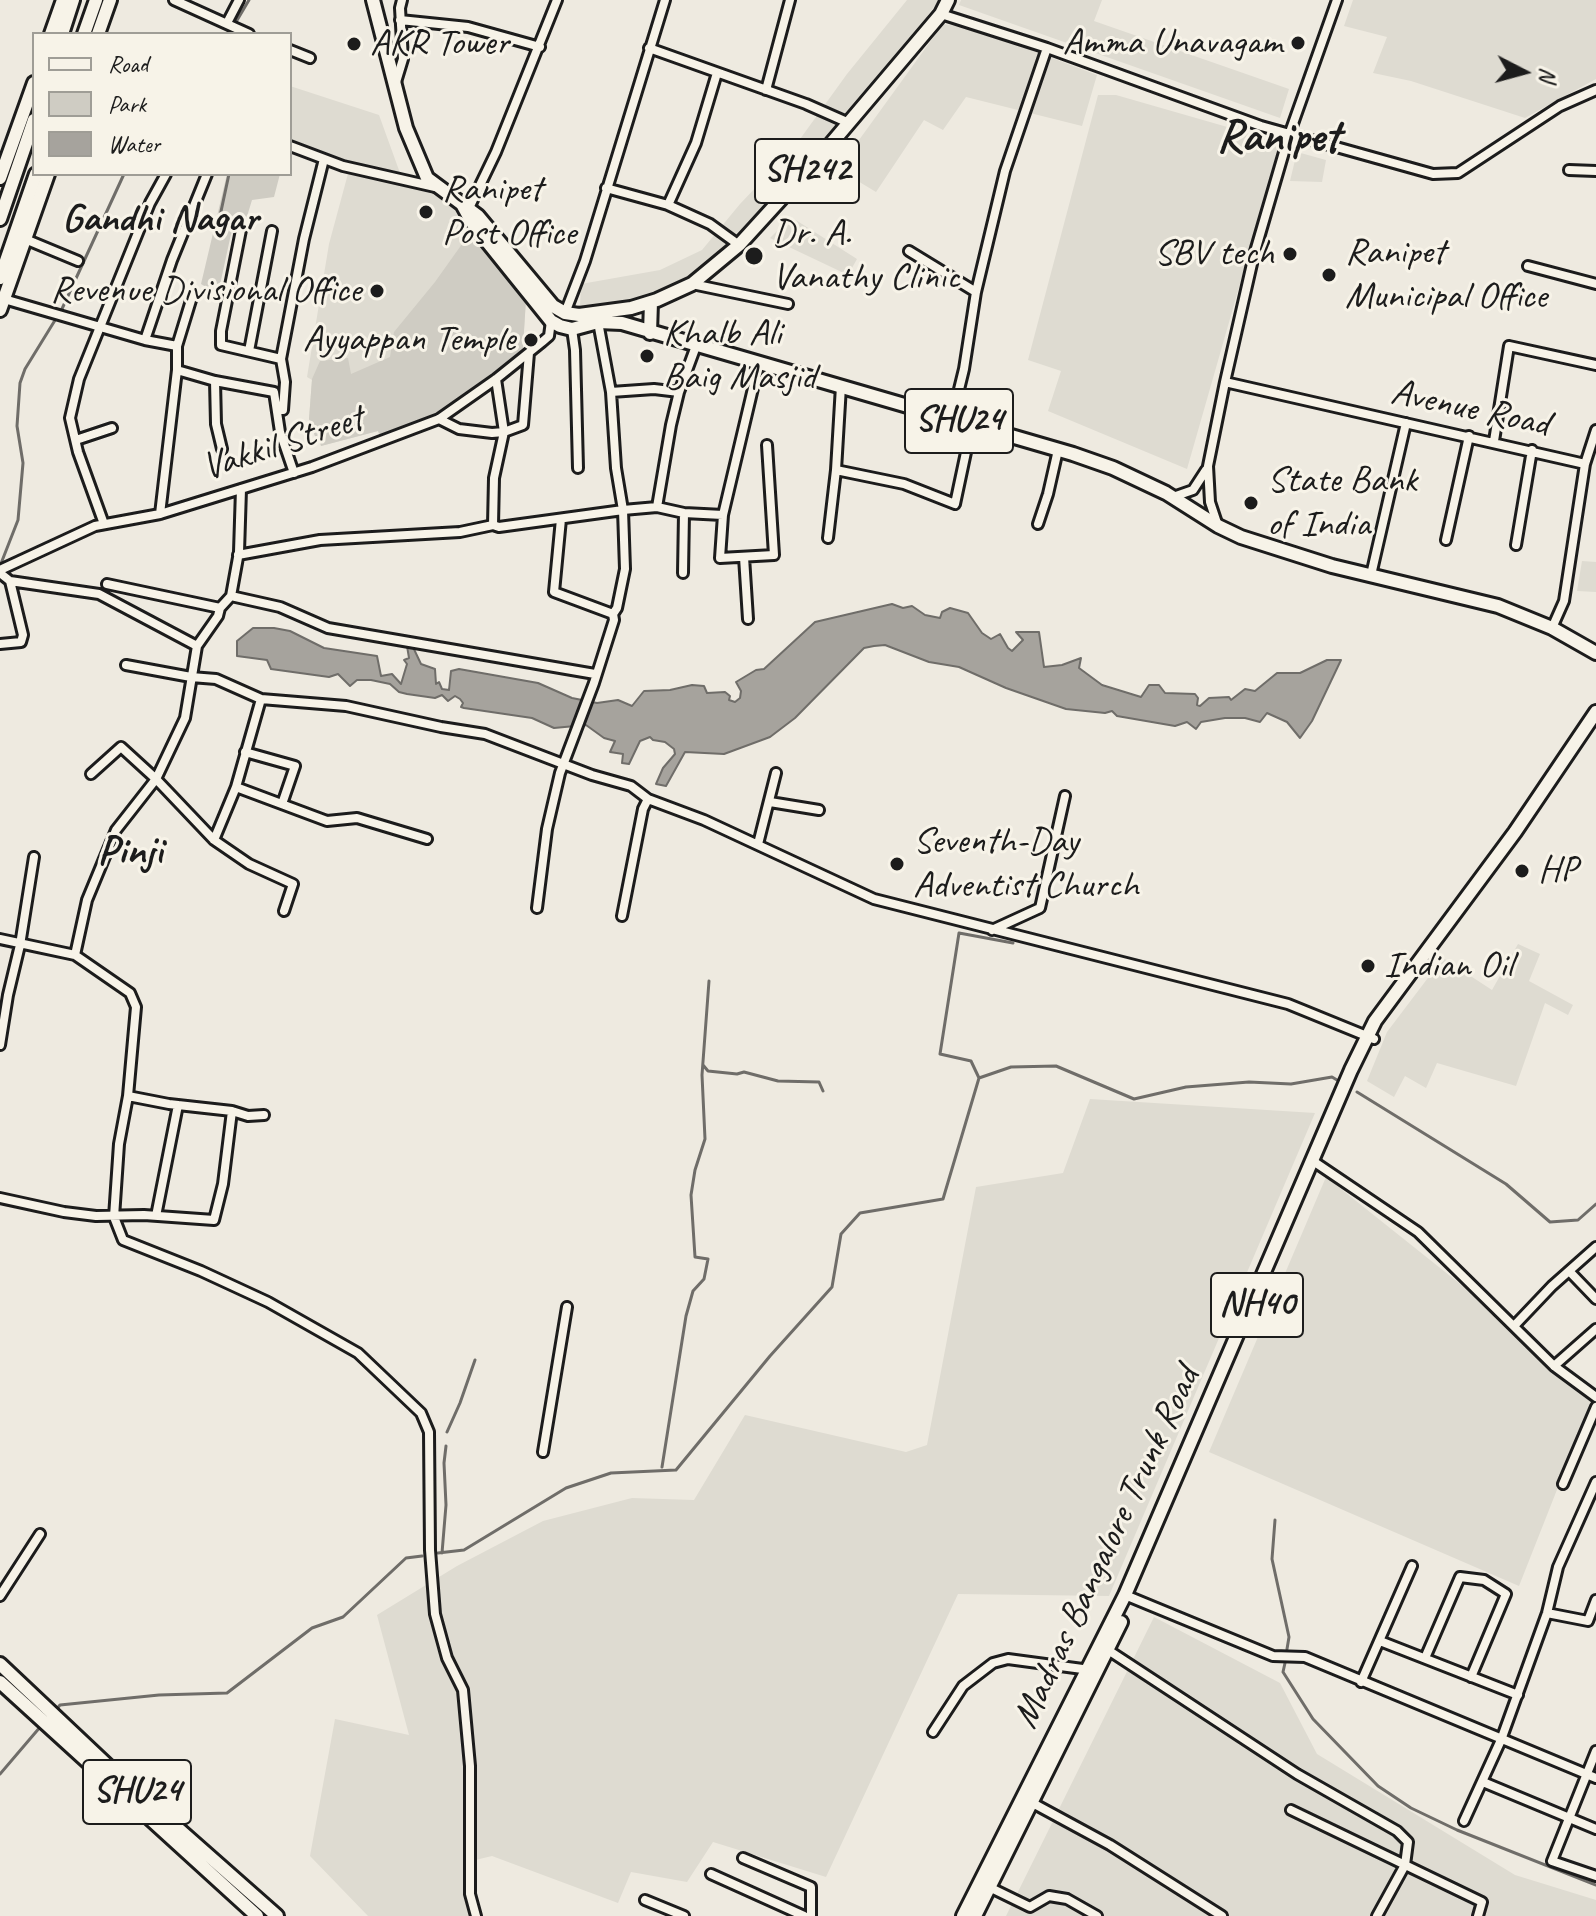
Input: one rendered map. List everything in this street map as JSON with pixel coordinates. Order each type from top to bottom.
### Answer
[{"type":"main road","points":[[52,32],[63,0]]},
{"type":"main road","points":[[63,32],[73,0]]},
{"type":"main road","points":[[85,32],[96,0]]},
{"type":"main road","points":[[99,32],[110,0]]},
{"type":"main road","points":[[366,0],[403,143],[416,171],[466,206],[551,321],[572,329]]},
{"type":"main road","points":[[373,0],[410,141],[427,178]]},
{"type":"main road","name":"SH242","points":[[651,302],[692,284],[739,245],[849,123],[941,14],[948,0]]},
{"type":"main road","points":[[0,177],[32,89]]},
{"type":"main road","points":[[0,219],[32,126]]},
{"type":"main road","points":[[0,177],[19,165]]},
{"type":"main road","points":[[0,278],[35,176]]},
{"type":"main road","points":[[2,304],[47,176]]},
{"type":"main road","points":[[477,221],[553,306],[565,313],[579,315],[651,302],[650,333]]},
{"type":"main road","name":"SHU24","points":[[572,329],[598,322],[622,323],[1058,450],[1113,468],[1173,497],[1241,537],[1371,575],[1498,606],[1552,628],[1596,653]]},
{"type":"main road","name":"Madras Bangalore Trunk Road","points":[[963,1916],[1028,1800],[1128,1596],[1371,1037],[1375,1021],[1515,832],[1596,712]]},
{"type":"main road","name":"NH40","points":[[1371,1037],[1596,726]]},
{"type":"main road","name":"NH40","points":[[1093,1672],[1108,1650],[1128,1596]]},
{"type":"main road","name":"SHU24","points":[[0,1664],[124,1781],[277,1916]]},
{"type":"main road","name":"SHU24","points":[[0,1682],[257,1916]]},
{"type":"main road","name":"NH40","points":[[975,1916],[1028,1800]]},
{"type":"street","points":[[174,0],[243,32]]},
{"type":"street","points":[[227,23],[239,0]]},
{"type":"street","points":[[394,88],[403,59],[402,0]]},
{"type":"street","points":[[466,206],[496,152],[557,0]]},
{"type":"street","points":[[565,313],[585,261],[665,0]]},
{"type":"street","points":[[766,90],[790,0]]},
{"type":"street","points":[[1218,526],[1210,502],[1208,466],[1225,382],[1254,255],[1289,135],[1337,0]]},
{"type":"street","points":[[941,14],[1047,48],[1289,135],[1433,174],[1458,173],[1560,106],[1596,90]]},
{"type":"street","points":[[400,20],[468,27],[540,47]]},
{"type":"street","points":[[649,48],[849,123]]},
{"type":"street","points":[[952,418],[964,369],[976,292],[1005,171],[1047,48]]},
{"type":"street","points":[[292,51],[310,58]]},
{"type":"street","points":[[668,205],[696,143],[717,73]]},
{"type":"street","points":[[292,147],[324,159],[444,190]]},
{"type":"street","points":[[283,410],[285,382],[281,359],[304,239],[324,159]]},
{"type":"street","points":[[1569,170],[1596,171]]},
{"type":"street","points":[[104,524],[70,418],[79,379],[150,203],[165,176]]},
{"type":"street","points":[[145,340],[172,260],[206,176]]},
{"type":"street","points":[[606,188],[668,205],[710,224],[739,245]]},
{"type":"street","points":[[241,230],[221,345],[281,359]]},
{"type":"street","points":[[249,351],[272,231]]},
{"type":"street","points":[[25,239],[78,261]]},
{"type":"street","points":[[909,251],[976,292]]},
{"type":"street","points":[[1528,266],[1596,284]]},
{"type":"street","points":[[692,284],[788,304]]},
{"type":"street","points":[[160,514],[177,370],[177,346],[192,297]]},
{"type":"street","points":[[2,304],[177,346]]},
{"type":"street","name":"Vakkil Street","points":[[0,571],[95,526],[160,514],[294,473],[439,419],[496,379],[549,336],[551,321]]},
{"type":"street","points":[[537,908],[547,829],[560,773],[614,620],[625,569],[623,510],[616,468],[611,392],[598,322]]},
{"type":"street","points":[[572,329],[578,468]]},
{"type":"street","points":[[657,507],[679,392],[696,346]]},
{"type":"street","points":[[1494,441],[1509,346],[1596,365]]},
{"type":"street","points":[[439,419],[459,429],[504,432],[523,425],[529,353]]},
{"type":"street","points":[[759,363],[723,515],[720,558],[774,555],[767,445]]},
{"type":"street","points":[[177,370],[274,392],[280,432],[294,473]]},
{"type":"street","points":[[493,525],[494,478],[504,432],[496,379]]},
{"type":"street","points":[[215,381],[216,424],[222,449]]},
{"type":"street","name":"Avenue Road","points":[[1225,382],[1585,464],[1564,601],[1552,628]]},
{"type":"street","points":[[828,538],[841,386]]},
{"type":"street","points":[[611,392],[654,389],[679,392]]},
{"type":"street","points":[[1371,575],[1406,423]]},
{"type":"street","points":[[836,470],[904,484],[955,504],[972,424]]},
{"type":"street","points":[[76,440],[112,428]]},
{"type":"street","points":[[1585,464],[1596,430]]},
{"type":"street","points":[[1446,540],[1469,436]]},
{"type":"street","points":[[1038,524],[1058,450]]},
{"type":"street","points":[[1516,545],[1532,450]]},
{"type":"street","points":[[1173,497],[1193,490],[1208,466]]},
{"type":"street","points":[[75,955],[87,900],[116,830],[156,779],[185,718],[197,646],[231,596],[238,555],[241,489]]},
{"type":"street","points":[[238,555],[320,540],[460,532],[493,525],[657,507],[684,513],[723,515]]},
{"type":"street","points":[[683,573],[684,513]]},
{"type":"street","points":[[561,519],[554,592],[613,614]]},
{"type":"street","points":[[744,557],[748,619]]},
{"type":"street","points":[[0,571],[10,581],[23,635],[21,642],[0,644]]},
{"type":"street","points":[[10,581],[99,594],[197,646]]},
{"type":"street","points":[[107,584],[220,608]]},
{"type":"street","points":[[231,596],[280,607],[328,628],[595,674]]},
{"type":"street","points":[[126,665],[216,679],[261,699],[346,706],[485,734],[592,775],[631,786],[648,799],[758,844],[874,899],[1288,1004],[1371,1037]]},
{"type":"street","points":[[214,840],[236,787],[261,699]]},
{"type":"street","points":[[91,774],[121,747],[214,840],[249,864],[293,884],[284,911]]},
{"type":"street","points":[[245,752],[295,766],[282,804]]},
{"type":"street","points":[[758,844],[776,773]]},
{"type":"street","points":[[236,787],[327,821],[357,818],[427,839]]},
{"type":"street","points":[[991,930],[1040,908],[1065,796]]},
{"type":"street","points":[[622,916],[643,809],[648,799]]},
{"type":"street","points":[[770,802],[819,810]]},
{"type":"street","points":[[0,1039],[34,857]]},
{"type":"street","points":[[0,939],[75,955],[130,993],[136,1007],[128,1096],[119,1144],[114,1217],[123,1240],[268,1302],[358,1353],[421,1413],[429,1432],[429,1526],[435,1614],[447,1658],[463,1690],[470,1766],[470,1894],[476,1916]]},
{"type":"street","points":[[128,1096],[248,1116],[264,1115]]},
{"type":"street","points":[[156,1216],[178,1105]]},
{"type":"street","points":[[0,1198],[64,1212],[214,1220],[223,1184],[232,1111]]},
{"type":"street","points":[[1316,1163],[1418,1232],[1554,1366],[1596,1397]]},
{"type":"street","points":[[1514,1326],[1552,1286],[1596,1247]]},
{"type":"street","points":[[1570,1272],[1596,1299]]},
{"type":"street","points":[[543,1452],[567,1307]]},
{"type":"street","points":[[1554,1366],[1596,1329]]},
{"type":"street","points":[[1563,1484],[1596,1407]]},
{"type":"street","points":[[1464,1821],[1501,1740],[1547,1613],[1558,1567],[1596,1482]]},
{"type":"street","points":[[0,1596],[40,1534]]},
{"type":"street","points":[[1361,1682],[1412,1566]]},
{"type":"street","points":[[1425,1658],[1460,1577],[1484,1580],[1506,1594],[1471,1677]]},
{"type":"street","points":[[1128,1596],[1273,1656],[1305,1657],[1596,1778]]},
{"type":"street","points":[[1588,1621],[1596,1600]]},
{"type":"street","points":[[1547,1613],[1588,1621],[1596,1628]]},
{"type":"street","points":[[1380,1641],[1518,1695]]},
{"type":"street","points":[[1108,1650],[1297,1774],[1397,1831],[1408,1842],[1405,1865],[1377,1916]]},
{"type":"street","points":[[933,1732],[963,1686],[993,1663],[1008,1659],[1093,1672]]},
{"type":"street","points":[[1596,1751],[1552,1861],[1596,1876]]},
{"type":"street","points":[[1483,1782],[1596,1829]]},
{"type":"street","points":[[1028,1800],[1110,1845],[1222,1916]]},
{"type":"street","points":[[1291,1810],[1482,1902],[1478,1916]]},
{"type":"street","points":[[743,1858],[811,1887],[811,1916]]},
{"type":"street","points":[[711,1874],[804,1916]]},
{"type":"street","points":[[989,1887],[1030,1907],[1049,1896],[1067,1899],[1097,1916]]},
{"type":"street","points":[[645,1900],[684,1916]]},
{"type":"shaded area","points":[[907,0],[939,0],[825,147],[700,272],[652,298],[580,306],[581,284],[660,270],[702,250],[795,146],[847,74]]},
{"type":"shaded area","points":[[961,0],[1102,0],[1094,21],[1289,89],[1280,118],[959,5]]},
{"type":"shaded area","points":[[1353,0],[1596,0],[1596,79],[1525,118],[1411,81],[1373,73],[1387,37],[1344,26]]},
{"type":"shaded area","points":[[943,24],[976,29],[1097,75],[1082,126],[966,97],[943,130],[924,120],[876,192],[838,169]]},
{"type":"shaded area","points":[[292,87],[379,115],[400,173],[343,163],[292,146]]},
{"type":"shaded area","points":[[1098,95],[1116,95],[1276,141],[1277,151],[1264,200],[1187,469],[1048,411],[1061,371],[1028,360]]},
{"type":"shaded area","points":[[1297,152],[1326,160],[1322,182],[1290,181]]},
{"type":"shaded area","points":[[349,170],[447,198],[526,299],[523,347],[527,353],[380,436],[378,431],[321,446],[309,419],[312,380],[307,377],[329,244]]},
{"type":"shaded area","points":[[791,217],[857,259],[848,275],[770,238]]},
{"type":"shaded area","points":[[1582,561],[1596,562],[1596,592],[1577,591]]},
{"type":"shaded area","points":[[1518,944],[1540,954],[1529,981],[1573,1005],[1568,1015],[1545,1003],[1516,1086],[1437,1063],[1426,1088],[1405,1076],[1394,1097],[1367,1081],[1387,1032],[1443,958],[1492,990]]},
{"type":"shaded area","points":[[1090,1099],[1315,1113],[1109,1596],[958,1594],[826,1877],[713,1842],[687,1882],[631,1872],[618,1903],[492,1856],[467,1862],[473,1916],[368,1916],[310,1856],[335,1719],[409,1735],[377,1615],[457,1566],[543,1521],[632,1498],[694,1500],[745,1415],[906,1452],[927,1445],[976,1187],[1063,1173]]},
{"type":"shaded area","points":[[1326,1177],[1479,1299],[1537,1358],[1592,1401],[1519,1586],[1209,1452]]},
{"type":"shaded area","points":[[1154,1617],[1280,1683],[1317,1754],[1515,1875],[1596,1900],[1596,1916],[1006,1916]]},
{"type":"green space","points":[[227,176],[279,176],[274,197],[252,200],[245,223],[237,222],[231,234],[218,294],[201,284]]},
{"type":"green space","points":[[472,230],[526,299],[523,347],[527,353],[482,387],[426,422],[380,436],[378,431],[321,446],[309,419],[312,379],[320,361],[348,358],[351,374],[390,357],[394,332]]},
{"type":"water","points":[[892,604],[903,608],[912,606],[925,615],[940,618],[942,612],[950,608],[968,613],[982,633],[991,639],[1000,634],[1012,651],[1023,640],[1016,632],[1039,632],[1044,667],[1081,658],[1079,668],[1102,685],[1141,697],[1149,685],[1159,685],[1165,693],[1195,694],[1200,706],[1209,698],[1229,697],[1231,700],[1245,689],[1255,691],[1277,673],[1300,673],[1327,660],[1341,660],[1312,721],[1300,738],[1287,722],[1267,713],[1260,722],[1225,718],[1201,722],[1196,729],[1187,722],[1175,726],[1117,716],[1112,711],[1066,709],[959,667],[929,662],[885,645],[874,646],[864,648],[795,718],[770,737],[724,754],[685,752],[666,786],[656,784],[663,768],[675,754],[674,749],[650,737],[640,741],[629,764],[622,763],[623,754],[610,752],[615,741],[604,738],[586,725],[554,728],[532,718],[464,708],[455,696],[448,701],[442,695],[435,698],[407,694],[390,684],[371,680],[357,680],[350,686],[338,674],[329,677],[271,669],[267,660],[237,656],[237,641],[253,628],[274,628],[290,631],[324,648],[377,656],[381,676],[392,674],[401,684],[407,664],[404,660],[409,658],[407,646],[412,645],[421,664],[435,669],[436,684],[439,682],[442,689],[449,690],[451,671],[459,669],[538,683],[572,698],[597,703],[618,700],[632,706],[644,691],[692,685],[704,686],[707,693],[725,692],[730,696],[729,700],[735,702],[740,698],[741,691],[736,682],[756,670],[764,669],[815,622]]},
{"type":"waterway","points":[[236,22],[249,0]]},
{"type":"waterway","points":[[61,311],[123,176]]},
{"type":"waterway","points":[[220,216],[229,176]]},
{"type":"waterway","points":[[0,566],[18,520],[23,463],[17,426],[20,383],[25,369],[57,317]]},
{"type":"waterway","points":[[979,1078],[971,1061],[940,1054],[959,933],[1013,943]]},
{"type":"waterway","points":[[662,1467],[686,1316],[693,1291],[704,1279],[708,1259],[695,1257],[691,1195],[705,1139],[702,1075],[709,981]]},
{"type":"waterway","points":[[703,1065],[708,1071],[744,1072],[778,1081],[819,1082],[823,1091]]},
{"type":"waterway","points":[[438,1553],[464,1550],[566,1488],[611,1473],[676,1470],[770,1356],[832,1287],[841,1234],[860,1213],[943,1199],[979,1078],[1011,1067],[1056,1066],[1134,1099],[1186,1087],[1249,1082],[1291,1084],[1332,1077],[1337,1080]]},
{"type":"waterway","points":[[1357,1092],[1506,1184],[1550,1222],[1578,1220],[1596,1204]]},
{"type":"waterway","points":[[447,1432],[475,1360]]},
{"type":"waterway","points":[[442,1553],[446,1446]]},
{"type":"waterway","points":[[1275,1520],[1272,1559],[1289,1637],[1287,1649]]},
{"type":"waterway","points":[[56,1710],[60,1705],[159,1695],[227,1693],[312,1628],[343,1617],[406,1558],[422,1556]]},
{"type":"waterway","points":[[1285,1663],[1283,1672],[1313,1719],[1378,1786],[1411,1808],[1457,1830],[1596,1885]]},
{"type":"waterway","points":[[0,1774],[41,1726]]},
{"type":"place","name":"Amma Unavagam","points":[[1298,43]]},
{"type":"place","name":"AKR Tower","points":[[354,44]]},
{"type":"place","name":"Ranipet Post Office","points":[[426,212]]},
{"type":"place","name":"SBV tech","points":[[1290,254]]},
{"type":"place","name":"Dr. A. Vanathy Clinic","points":[[754,256]]},
{"type":"place","name":"Ranipet Municipal Office","points":[[1329,275]]},
{"type":"place","name":"Revenue Divisional Office","points":[[377,291]]},
{"type":"place","name":"Ayyappan Temple","points":[[531,340]]},
{"type":"place","name":"Khalb Ali Baig Masjid","points":[[647,356]]},
{"type":"place","name":"State Bank of India","points":[[1251,503]]},
{"type":"place","name":"Seventh-Day Adventist Church","points":[[897,864]]},
{"type":"place","name":"HP","points":[[1522,871]]},
{"type":"place","name":"Indian Oil","points":[[1368,966]]},
{"type":"district","name":"Ranipet","points":[[1278,139]]},
{"type":"district","name":"Gandhi Nagar","points":[[160,220]]},
{"type":"district","name":"Pinji","points":[[130,852]]}]
